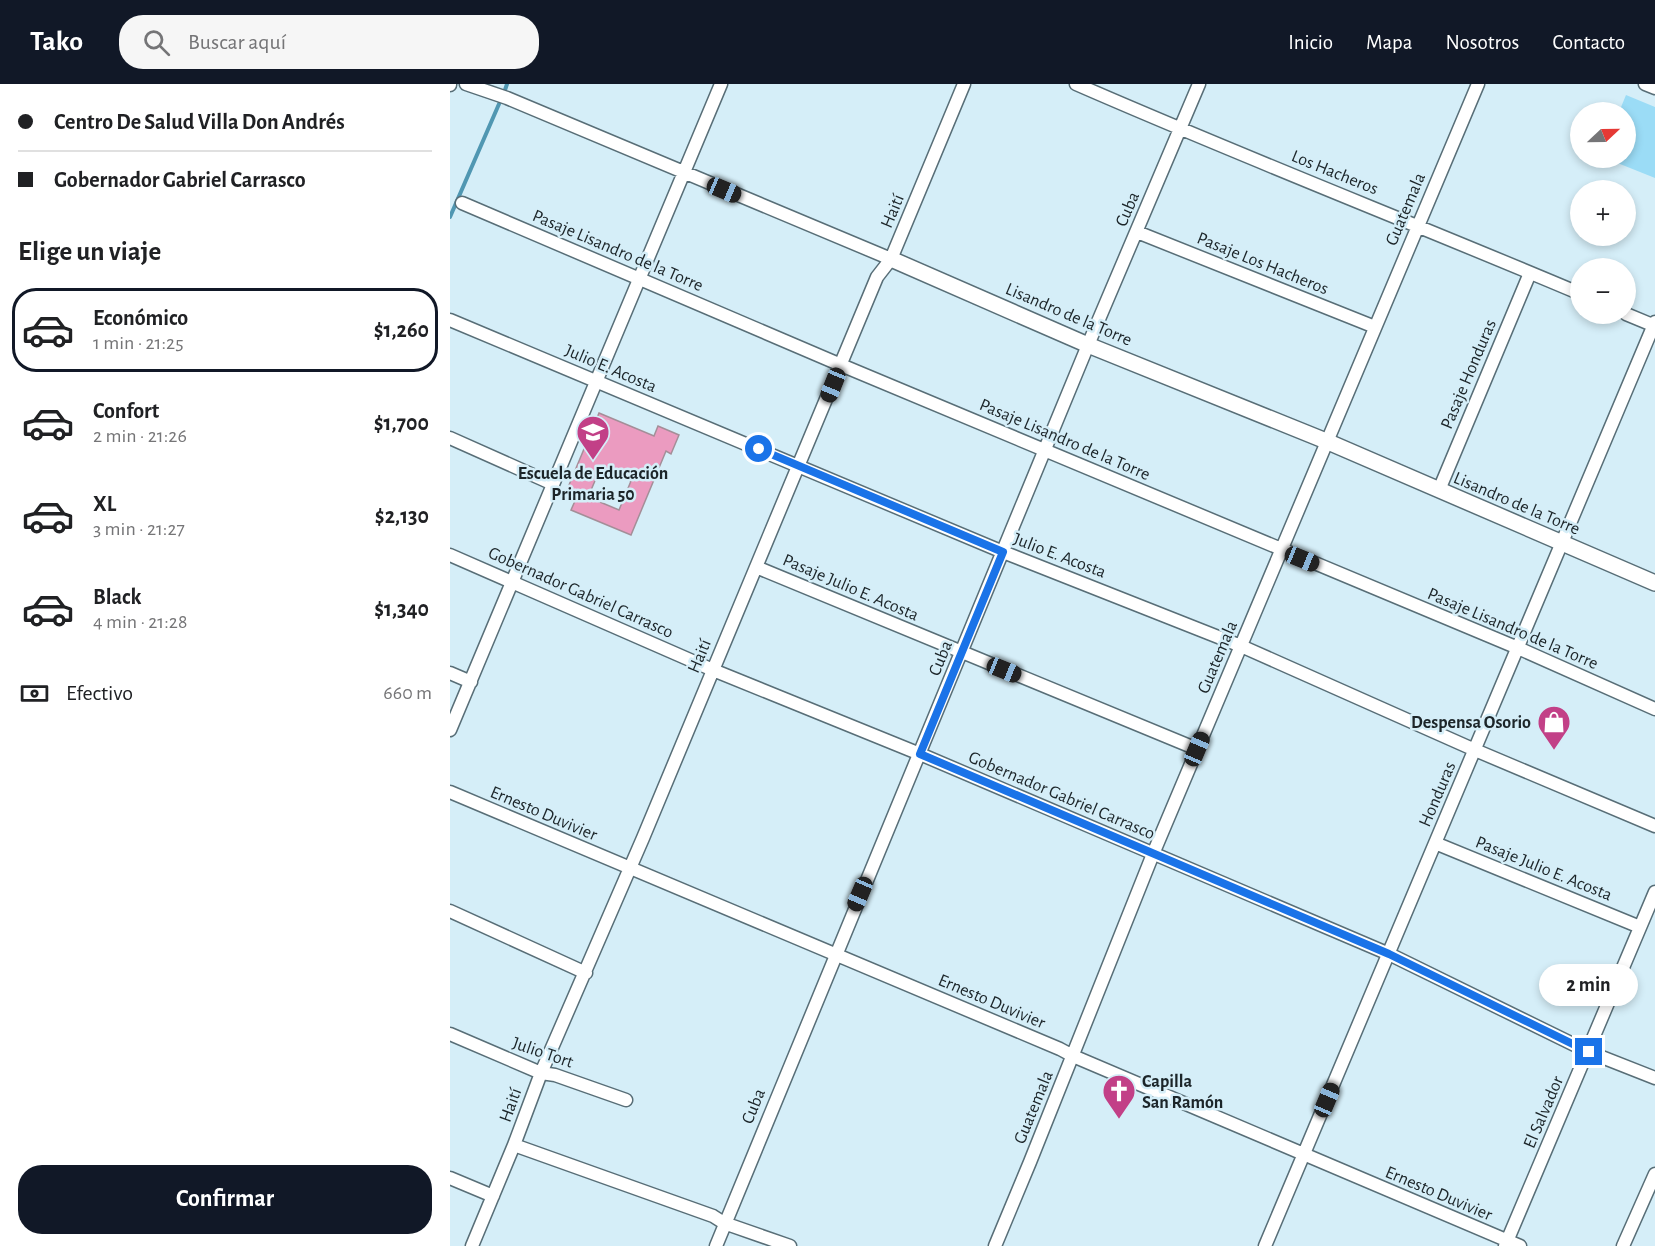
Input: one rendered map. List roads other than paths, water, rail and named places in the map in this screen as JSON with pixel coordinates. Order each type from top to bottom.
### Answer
[{"type":"main road","name":"Lisandro de la Torre","points":[[891,259],[1088,345],[1326,441],[1655,583]]},
{"type":"street","name":"Lisandro de la Torre","points":[[466,84],[507,98],[891,259]]},
{"type":"street","points":[[450,730],[721,84]]},
{"type":"street","name":"Haití","points":[[472,1246],[541,1073],[630,869],[877,277],[891,259],[964,84]]},
{"type":"street","name":"Los Hacheros","points":[[1076,84],[1570,289]]},
{"type":"street","name":"Cuba","points":[[716,1246],[1088,345],[1199,84]]},
{"type":"street","name":"Guatemala","points":[[995,1246],[1153,854],[1478,84]]},
{"type":"street","points":[[1645,84],[1655,88]]},
{"type":"street","name":"Pasaje Lisandro de la Torre","points":[[462,203],[841,365],[1518,648],[1655,709]]},
{"type":"street","name":"Pasaje Los Hacheros","points":[[1137,232],[1375,327]]},
{"type":"street","name":"Pasaje Honduras","points":[[1439,490],[1530,273]]},
{"type":"street","points":[[1636,318],[1654,324]]},
{"type":"street","name":"Julio E. Acosta","points":[[450,320],[1003,552],[1241,646],[1475,750],[1655,826]]},
{"type":"street","name":"Honduras","points":[[1265,1246],[1654,324]]},
{"type":"street","points":[[450,438],[553,484]]},
{"type":"street","name":"Gobernador Gabriel Carrasco","points":[[450,555],[713,670],[920,754],[1389,954],[1589,1052],[1655,1078]]},
{"type":"street","name":"Pasaje Julio E. Acosta","points":[[756,567],[1197,749]]},
{"type":"street","points":[[450,673],[471,682]]},
{"type":"street","name":"Ernesto Duvivier","points":[[450,792],[1060,1049],[1506,1243],[1520,1246]]},
{"type":"street","name":"Pasaje Julio E. Acosta","points":[[1435,843],[1640,927]]},
{"type":"street","name":"El Salvador","points":[[1506,1243],[1655,892]]},
{"type":"street","points":[[450,911],[586,973]]},
{"type":"street","name":"Julio Tort","points":[[450,1035],[541,1073],[555,1075],[626,1100]]},
{"type":"street","points":[[514,1145],[714,1216],[724,1223],[790,1246]]},
{"type":"street","points":[[1623,1246],[1655,1174]]},
{"type":"street","points":[[450,1178],[493,1196]]},
{"type":"waterway","points":[[505,90],[507,84]]},
{"type":"waterway","points":[[450,217],[499,104]]},
{"type":"place","name":"Escuela de Educación Primaria 50","points":[[593,461]]},
{"type":"place","name":"Despensa Osorio","points":[[1554,751]]},
{"type":"place","name":"Capilla San Ramón","points":[[1119,1120]]}]
